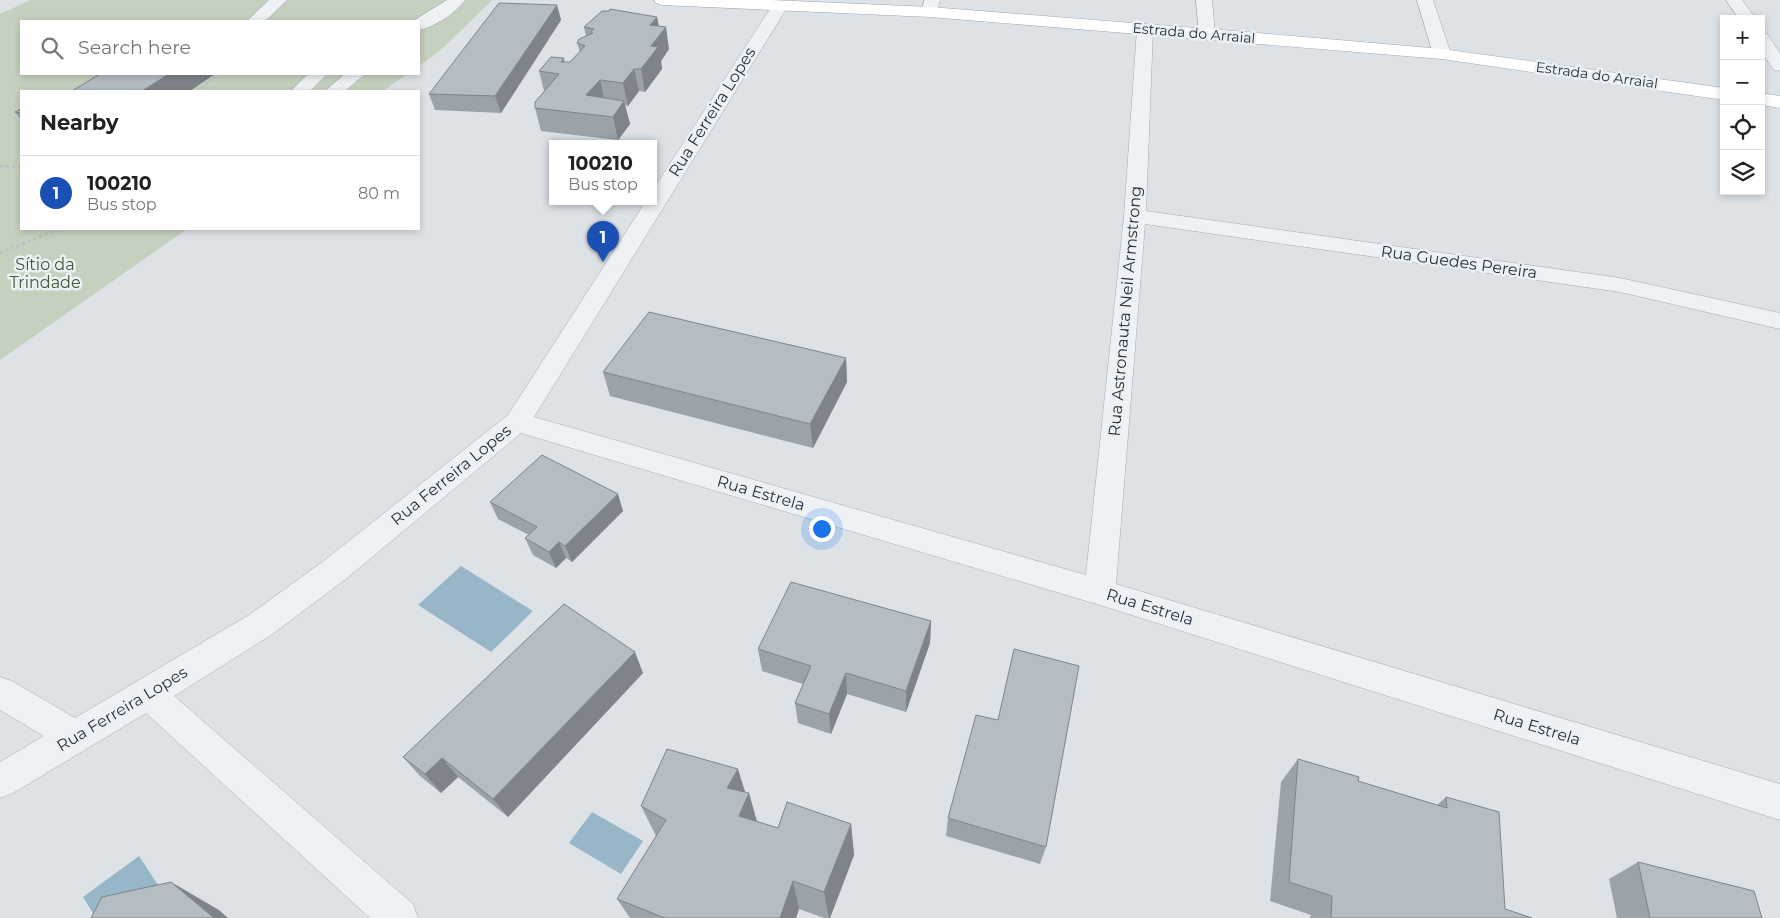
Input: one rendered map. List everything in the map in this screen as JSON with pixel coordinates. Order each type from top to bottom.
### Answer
[{"type":"main road","name":"Estrada do Arraial","points":[[662,0],[780,6],[931,6],[1145,29],[1442,54],[1720,93]]},
{"type":"main road","points":[[1765,100],[1780,102]]},
{"type":"street","points":[[254,20],[280,0]]},
{"type":"street","points":[[420,24],[457,0]]},
{"type":"street","points":[[1204,0],[1207,34]]},
{"type":"street","points":[[1425,0],[1442,54]]},
{"type":"street","points":[[1734,0],[1745,15]]},
{"type":"street","name":"Rua Ferreira Lopes","points":[[657,201],[780,6]]},
{"type":"street","name":"Rua Astronauta Neil Armstrong","points":[[1100,592],[1135,216],[1141,69],[1145,29]]},
{"type":"street","points":[[1765,44],[1780,66]]},
{"type":"street","points":[[301,90],[317,75]]},
{"type":"street","points":[[335,90],[355,75]]},
{"type":"street","name":"Rua Ferreira Lopes","points":[[0,781],[148,694],[260,624],[328,574],[517,422],[654,205]]},
{"type":"street","name":"Rua Guedes Pereira","points":[[1135,216],[1620,285],[1780,321]]},
{"type":"street","name":"Rua Estrela","points":[[517,422],[1100,592],[1780,802]]},
{"type":"street","points":[[0,692],[76,737]]},
{"type":"street","points":[[148,694],[399,918]]},
{"type":"path","points":[[199,90],[217,75]]},
{"type":"path","points":[[0,166],[20,166]]},
{"type":"path","points":[[0,253],[58,230]]},
{"type":"green space","name":"Sítio da Trindade","points":[[31,0],[492,0],[442,49],[420,65],[420,20],[20,20],[20,75],[406,75],[384,90],[20,90],[20,230],[186,230],[0,360],[0,14]]},
{"type":"water","points":[[461,566],[533,611],[491,652],[418,605]]},
{"type":"water","points":[[592,812],[643,841],[621,874],[569,843]]},
{"type":"water","points":[[139,856],[166,897],[96,918],[83,897]]},
{"type":"building","points":[[499,3],[557,5],[495,96],[429,94]]},
{"type":"building","points":[[610,9],[657,17],[650,25],[666,27],[651,46],[658,47],[641,69],[634,69],[623,83],[600,80],[586,95],[624,101],[613,117],[535,108],[535,102],[559,74],[539,71],[551,57],[564,58],[561,62],[570,62],[585,46],[577,43],[579,39],[593,33],[590,33],[594,29],[584,27],[602,11],[609,11]]},
{"type":"building","points":[[98,75],[167,75],[144,90],[74,90]]},
{"type":"building","points":[[649,312],[846,358],[810,424],[603,372]]},
{"type":"building","points":[[542,455],[618,494],[565,546],[559,542],[549,552],[525,538],[537,527],[490,502]]},
{"type":"building","points":[[791,582],[931,621],[906,691],[846,673],[829,714],[795,703],[811,666],[758,649]]},
{"type":"building","points":[[564,604],[635,652],[493,799],[442,758],[425,774],[403,757]]},
{"type":"building","points":[[1014,649],[1079,666],[1046,847],[948,818],[976,715],[998,720]]},
{"type":"building","points":[[667,749],[738,769],[727,788],[749,793],[739,816],[778,828],[787,802],[851,824],[824,892],[793,881],[780,918],[665,918],[617,899],[666,820],[641,806]]},
{"type":"building","points":[[1298,759],[1359,777],[1358,781],[1447,808],[1446,797],[1499,812],[1505,909],[1532,918],[1331,918],[1332,896],[1289,882]]},
{"type":"building","points":[[1638,862],[1754,891],[1762,918],[1650,918]]},
{"type":"building","points":[[171,882],[214,918],[91,918],[102,897]]},
{"type":"place","name":"100210","points":[[603,262]]}]
